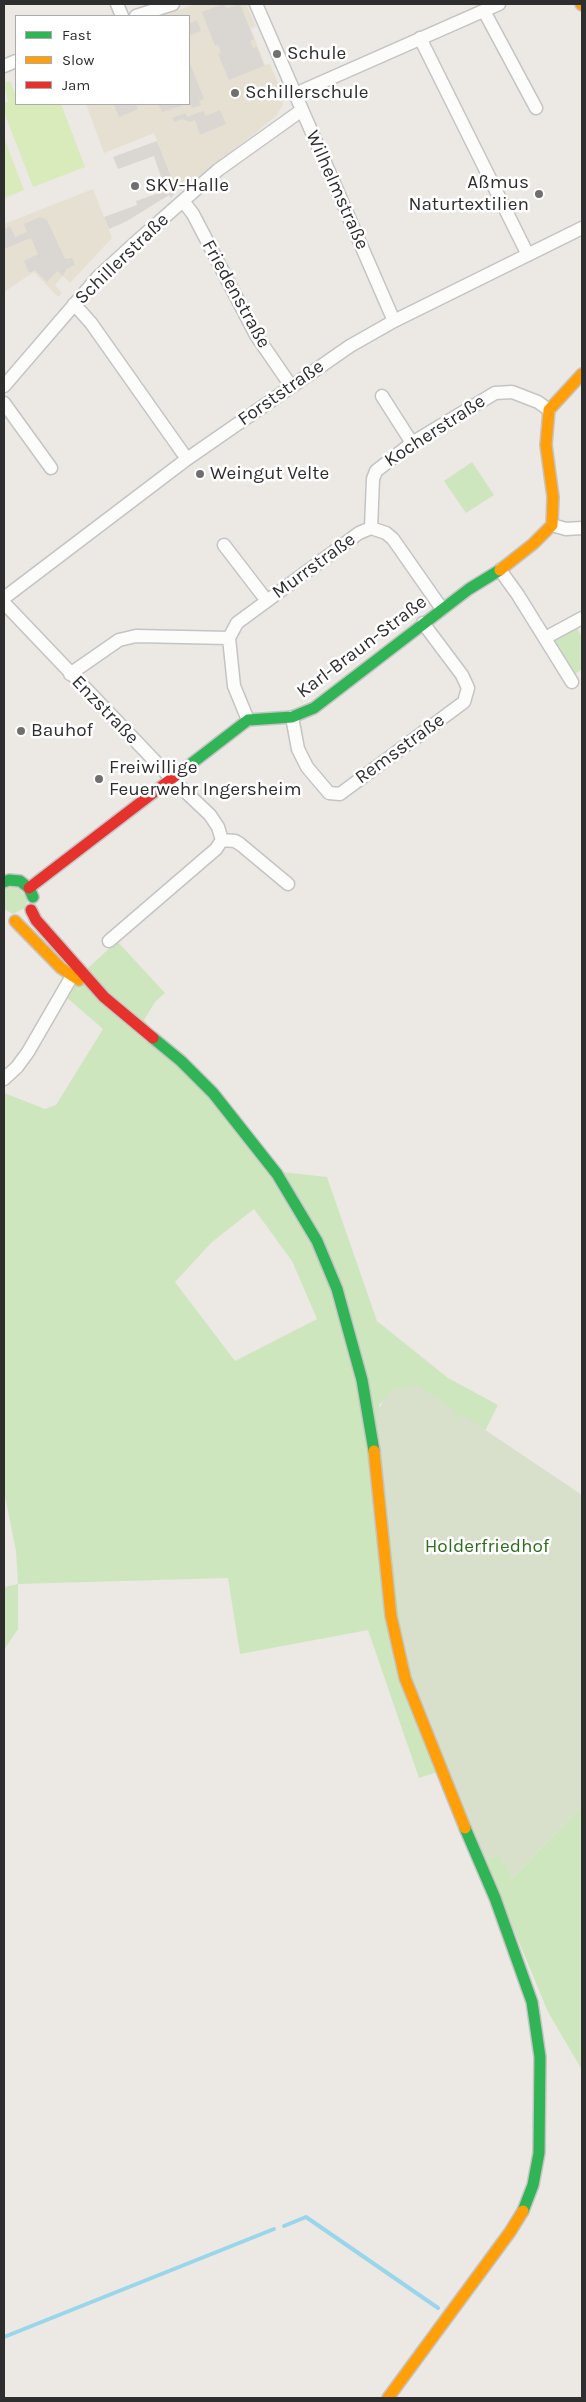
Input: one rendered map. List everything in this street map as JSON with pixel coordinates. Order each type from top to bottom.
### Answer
[{"type":"street","points":[[139,15],[173,4]]},
{"type":"street","name":"Wilhelmstraße","points":[[256,4],[394,321]]},
{"type":"street","points":[[295,94],[499,4]]},
{"type":"street","points":[[484,10],[536,108]]},
{"type":"street","points":[[420,38],[528,255]]},
{"type":"street","name":"Schillerstraße","points":[[4,386],[98,277],[218,170],[302,110]]},
{"type":"street","name":"Friedenstraße","points":[[183,201],[192,214],[256,335],[291,386]]},
{"type":"street","name":"Forststraße","points":[[4,598],[187,459],[350,346],[394,321],[582,228]]},
{"type":"street","points":[[74,304],[91,323],[187,459]]},
{"type":"street","points":[[582,374],[549,410],[546,445],[553,497],[552,525],[566,529],[582,528]]},
{"type":"street","name":"Kocherstraße","points":[[371,528],[373,479],[376,471],[412,443],[495,393],[512,392],[538,402],[549,410]]},
{"type":"street","points":[[382,396],[412,443]]},
{"type":"street","points":[[4,403],[50,468]]},
{"type":"street","name":"Karl-Braun-Straße","points":[[248,720],[292,717],[314,708],[468,588],[500,570],[533,544],[552,525]]},
{"type":"street","name":"Murrstraße","points":[[229,638],[237,623],[351,539],[371,528],[386,533],[394,539],[442,608]]},
{"type":"street","name":"Murrstraße","points":[[224,545],[267,601]]},
{"type":"street","points":[[500,570],[572,682]]},
{"type":"street","name":"Enzstraße","points":[[4,604],[172,779],[210,815],[218,827],[222,840]]},
{"type":"street","points":[[545,638],[582,618]]},
{"type":"street","name":"Remsstraße","points":[[292,717],[298,750],[307,768],[329,793],[340,794],[464,702],[468,688],[462,675],[423,623]]},
{"type":"street","points":[[29,888],[248,720],[234,686],[229,638],[136,636],[119,640],[70,674]]},
{"type":"street","points":[[109,941],[216,849],[222,840],[235,841],[240,844],[288,884]]},
{"type":"street","points":[[4,868],[9,881],[29,888],[33,895],[31,910],[27,916],[8,921]]},
{"type":"street","points":[[31,910],[49,935],[104,996]]},
{"type":"street","points":[[8,921],[72,976],[104,996],[150,1034],[213,1093],[267,1160],[317,1241],[337,1289],[362,1380],[374,1456],[391,1616],[405,1678],[424,1729],[495,1898],[532,2002],[540,2057],[539,2153],[534,2185],[524,2209],[510,2232],[388,2398]]},
{"type":"street","points":[[4,1079],[17,1068],[28,1052],[72,976]]},
{"type":"shaded area","name":"Schillerschule","points":[[196,4],[246,4],[256,26],[251,29],[265,65],[270,64],[279,86],[283,105],[276,116],[200,176],[177,190],[154,133],[104,153],[86,105],[190,105],[190,15],[164,15]]},
{"type":"shaded area","points":[[223,4],[227,8],[240,4],[254,39],[250,41],[253,48],[257,47],[264,66],[229,80],[218,54],[221,53],[220,49],[218,45],[215,46],[202,12]]},
{"type":"shaded area","points":[[197,20],[201,31],[190,36],[190,24]]},
{"type":"shaded area","points":[[190,64],[204,99],[199,101],[201,105],[192,108],[190,103]]},
{"type":"shaded area","points":[[114,105],[136,105],[138,109],[119,117]]},
{"type":"shaded area","points":[[158,105],[182,106],[162,112]]},
{"type":"shaded area","points":[[220,110],[226,124],[200,135],[195,120],[190,122],[182,119],[174,122],[172,118],[185,113],[187,117],[203,111],[206,116]]},
{"type":"shaded area","points":[[157,141],[177,191],[171,198],[169,195],[127,221],[109,229],[104,217],[137,205],[136,201],[170,189],[166,179],[162,180],[154,156],[118,169],[113,157]]},
{"type":"shaded area","points":[[93,189],[112,238],[70,283],[63,276],[55,285],[62,293],[58,297],[34,272],[4,292],[4,224]]},
{"type":"shaded area","points":[[40,217],[47,220],[65,259],[72,258],[75,265],[66,269],[63,276],[57,271],[47,282],[35,270],[29,273],[24,261],[38,254],[31,238],[4,249],[4,229],[10,226],[15,237],[27,232],[24,224]]},
{"type":"green space","points":[[10,81],[15,94],[15,105],[61,105],[85,167],[33,187],[4,112],[4,103],[8,102],[4,83]]},
{"type":"green space","points":[[4,138],[24,190],[4,198]]},
{"type":"green space","points":[[472,462],[494,495],[466,513],[444,481]]},
{"type":"green space","points":[[577,628],[582,638],[582,669],[574,675],[553,645],[554,640]]},
{"type":"green space","points":[[16,886],[28,899],[25,908],[13,914],[4,909],[4,889]]},
{"type":"green space","points":[[117,941],[165,993],[155,1002],[144,1020],[282,1172],[327,1177],[377,1321],[448,1378],[498,1405],[485,1431],[463,1416],[458,1419],[393,1390],[379,1405],[447,1769],[419,1778],[368,1630],[240,1654],[228,1578],[18,1584],[16,1551],[4,1491],[4,1093],[45,1109],[56,1105],[103,1029],[65,996],[71,984]],"holes":[[[254,1209],[292,1261],[317,1319],[235,1361],[175,1282],[212,1242]]]},
{"type":"green space","name":"Holderfriedhof","points":[[416,1385],[452,1408],[455,1411],[453,1416],[458,1418],[463,1415],[582,1495],[582,1806],[512,1878],[500,1854],[485,1860],[418,1699],[402,1634],[377,1413],[385,1397],[393,1390]]},
{"type":"green space","points":[[18,1584],[18,1629],[4,1650],[4,1587]]},
{"type":"green space","points":[[582,1806],[582,2070],[548,2012],[485,1860],[500,1854],[512,1878]]},
{"type":"waterway","points":[[284,2226],[306,2217],[438,2308]]},
{"type":"waterway","points":[[4,2337],[274,2229]]},
{"type":"traffic: fast","points":[[183,770],[248,720],[292,717],[314,708],[469,589],[500,570]]},
{"type":"traffic: fast","points":[[4,882],[9,880],[20,881],[29,888],[33,897]]},
{"type":"traffic: fast","points":[[153,1038],[181,1061],[213,1093],[277,1174],[317,1241],[337,1289],[362,1380],[374,1451]]},
{"type":"traffic: fast","points":[[465,1828],[495,1898],[532,2002],[540,2057],[539,2153],[533,2185],[523,2211]]},
{"type":"traffic: slow","points":[[500,570],[533,544],[552,525],[553,497],[546,445],[549,410],[582,374]]},
{"type":"traffic: slow","points":[[15,921],[61,968],[79,980]]},
{"type":"traffic: slow","points":[[374,1451],[391,1616],[405,1678],[465,1828]]},
{"type":"traffic: slow","points":[[388,2398],[510,2232],[523,2211]]},
{"type":"traffic: jam","points":[[29,888],[183,770]]},
{"type":"traffic: jam","points":[[31,910],[36,920],[104,997],[153,1038]]},
{"type":"place","name":"Schule","points":[[277,54]]},
{"type":"place","name":"Schillerschule","points":[[235,93]]},
{"type":"place","name":"SKV-Halle","points":[[135,186]]},
{"type":"place","name":"Aßmus Naturtextilien","points":[[539,194]]},
{"type":"place","name":"Weingut Velte","points":[[200,474]]},
{"type":"place","name":"Bauhof","points":[[21,731]]},
{"type":"place","name":"Freiwillige Feuerwehr Ingersheim","points":[[99,779]]}]
